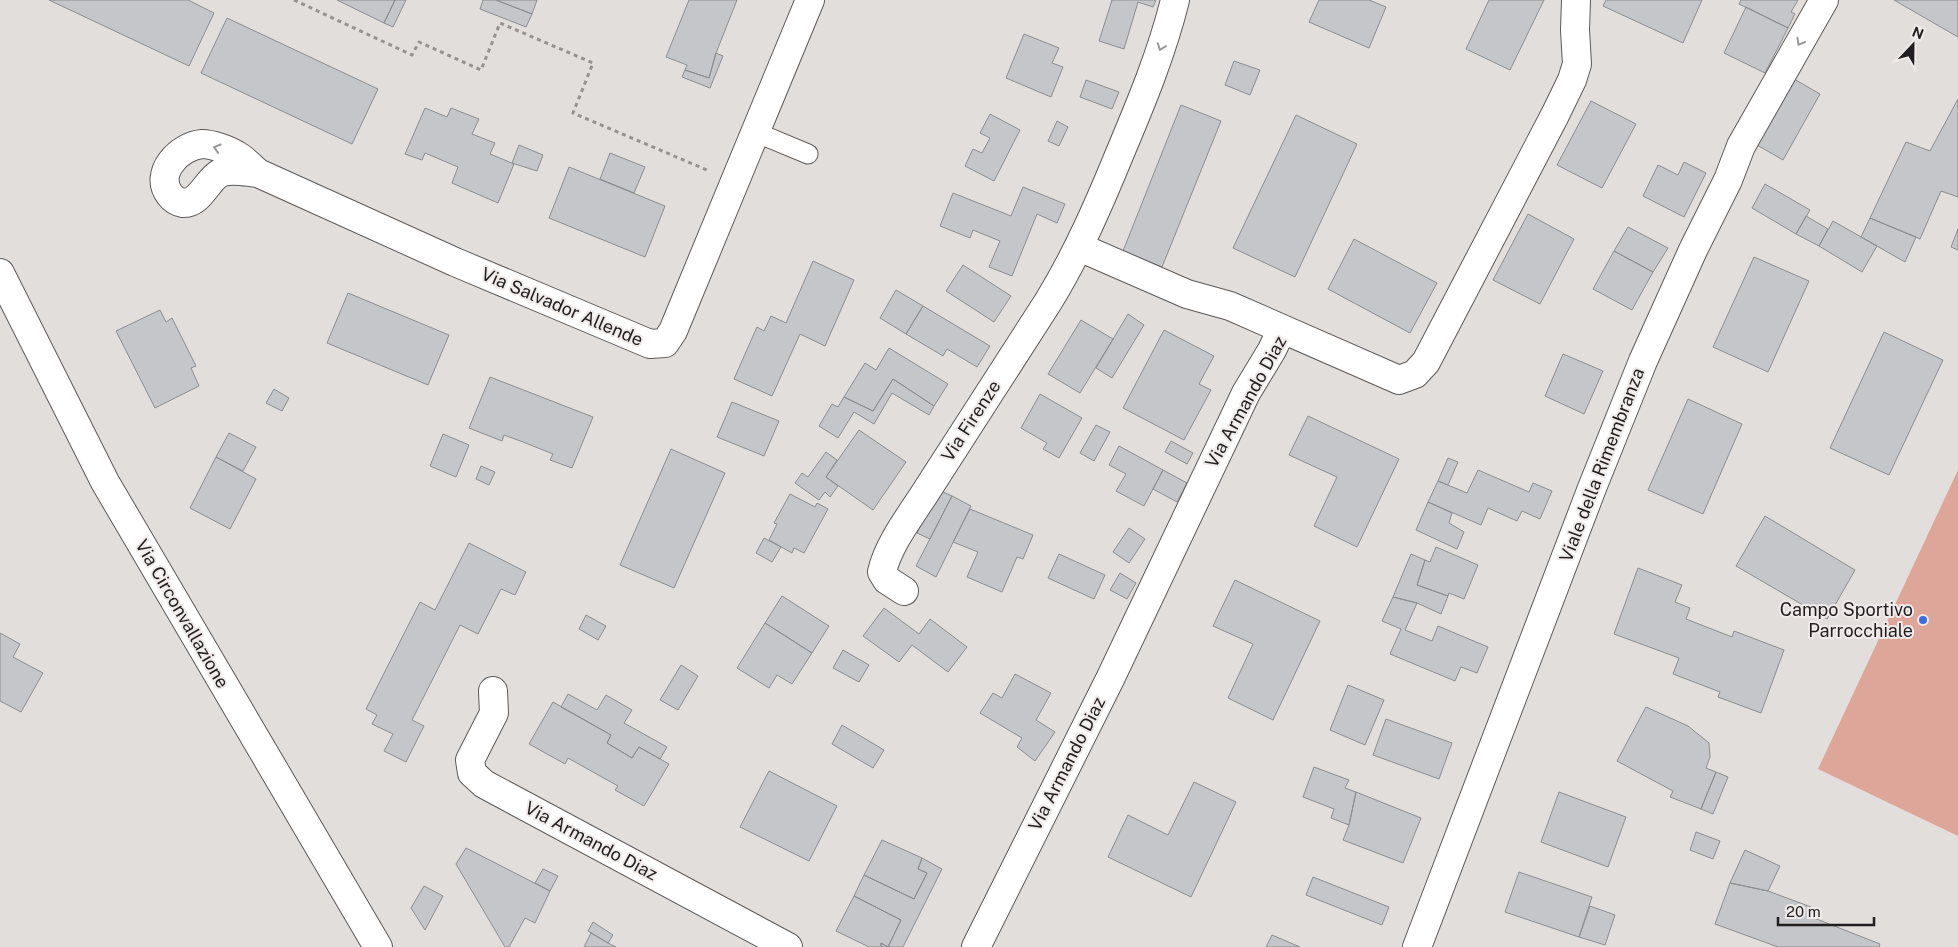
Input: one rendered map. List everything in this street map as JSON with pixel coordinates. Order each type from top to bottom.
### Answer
[{"type":"street","name":"Via Salvador Allende","points":[[258,173],[455,262],[650,344],[665,342],[673,331],[810,0]]},
{"type":"street","name":"Via Firenze","points":[[904,591],[887,580],[882,572],[884,563],[899,534],[1049,300],[1079,247],[1142,100],[1168,29],[1175,0]]},
{"type":"street","name":"Via Armando Diaz","points":[[976,947],[1110,679],[1246,393],[1272,350],[1282,329],[1399,380],[1415,374],[1426,362],[1572,80],[1577,64],[1576,0]]},
{"type":"street","name":"Viale della Rimembranza","points":[[1417,947],[1592,488],[1643,362],[1693,250],[1731,174],[1741,146],[1824,0]]},
{"type":"street","points":[[1079,247],[1187,294],[1230,306],[1282,329]]},
{"type":"street","name":"Via Circonvallazione","points":[[0,273],[105,482],[378,947]]},
{"type":"street","name":"Via Armando Diaz","points":[[493,692],[494,713],[470,760],[472,773],[484,784],[788,947]]},
{"type":"lane","points":[[755,132],[808,154]]},
{"type":"path","points":[[294,0],[412,55],[419,42],[480,70],[500,23],[593,63],[572,113],[735,181]]},
{"type":"shaded area","name":"Campo Sportivo Parrocchiale","points":[[1958,470],[1958,836],[1818,769]]},
{"type":"building","points":[[49,0],[188,0],[214,13],[189,66]]},
{"type":"building","points":[[337,0],[395,0],[384,23]]},
{"type":"building","points":[[395,0],[406,0],[393,27],[384,23]]},
{"type":"building","points":[[483,0],[496,0],[532,14],[526,27],[480,9]]},
{"type":"building","points":[[496,0],[537,0],[532,14]]},
{"type":"building","points":[[689,0],[737,0],[716,53],[709,78],[685,70],[687,65],[666,57]]},
{"type":"building","points":[[1112,0],[1156,0],[1153,7],[1138,2],[1124,49],[1099,41]]},
{"type":"building","points":[[1319,0],[1369,0],[1386,7],[1369,48],[1309,22]]},
{"type":"building","points":[[1489,0],[1544,0],[1510,70],[1466,49]]},
{"type":"building","points":[[1606,0],[1702,0],[1683,43],[1603,6]]},
{"type":"building","points":[[1741,0],[1798,0],[1791,12],[1795,14],[1788,28],[1739,4]]},
{"type":"building","points":[[1894,0],[1958,0],[1958,37]]},
{"type":"building","points":[[1746,7],[1788,28],[1765,73],[1724,53]]},
{"type":"building","points":[[227,18],[378,89],[352,144],[201,73]]},
{"type":"building","points":[[1024,34],[1059,48],[1052,63],[1063,67],[1051,97],[1006,78]]},
{"type":"building","points":[[716,53],[723,56],[710,88],[682,77],[685,70],[709,78]]},
{"type":"building","points":[[1234,61],[1260,70],[1250,95],[1225,85]]},
{"type":"building","points":[[1794,79],[1820,94],[1783,160],[1757,145]]},
{"type":"building","points":[[1086,80],[1119,92],[1112,109],[1080,97]]},
{"type":"building","points":[[1958,99],[1958,197],[1941,191],[1920,239],[1870,218],[1906,142],[1930,151]]},
{"type":"building","points":[[1591,101],[1636,124],[1602,188],[1557,165]]},
{"type":"building","points":[[1181,105],[1221,121],[1162,267],[1123,251]]},
{"type":"building","points":[[425,108],[447,117],[451,108],[479,119],[472,134],[495,143],[490,154],[514,164],[498,203],[452,183],[458,167],[425,153],[422,160],[405,154]]},
{"type":"building","points":[[990,114],[1020,130],[994,181],[965,166],[973,149],[982,153],[990,138],[980,133]]},
{"type":"building","points":[[1296,115],[1357,144],[1295,277],[1233,248]]},
{"type":"building","points":[[1057,121],[1068,127],[1059,146],[1048,141]]},
{"type":"building","points":[[519,145],[543,155],[537,171],[512,163]]},
{"type":"building","points":[[610,153],[645,167],[634,193],[600,179]]},
{"type":"building","points":[[1684,162],[1706,173],[1684,217],[1643,196],[1658,165],[1678,175]]},
{"type":"building","points":[[569,167],[665,206],[645,257],[549,218]]},
{"type":"building","points":[[1765,184],[1810,210],[1796,234],[1752,208]]},
{"type":"building","points":[[1023,187],[1065,204],[1057,223],[1037,214],[1012,276],[989,267],[1000,241],[973,230],[970,238],[940,226],[953,193],[1011,216]]},
{"type":"building","points":[[1528,214],[1574,239],[1540,304],[1493,280]]},
{"type":"building","points":[[1806,216],[1828,229],[1819,246],[1796,234]]},
{"type":"building","points":[[1870,218],[1916,237],[1905,262],[1861,237]]},
{"type":"building","points":[[1833,221],[1877,246],[1862,272],[1819,246]]},
{"type":"building","points":[[1628,227],[1668,248],[1653,272],[1614,251]]},
{"type":"building","points":[[1958,229],[1958,250],[1951,247]]},
{"type":"building","points":[[1354,239],[1437,283],[1410,333],[1328,289]]},
{"type":"building","points":[[1614,251],[1653,272],[1632,310],[1593,289]]},
{"type":"building","points":[[1754,257],[1809,281],[1768,372],[1713,347]]},
{"type":"building","points":[[813,261],[854,280],[825,346],[800,334],[772,396],[734,379],[757,327],[764,331],[771,316],[786,323]]},
{"type":"building","points":[[963,265],[1011,296],[994,322],[946,291]]},
{"type":"building","points":[[896,290],[923,306],[906,334],[880,318]]},
{"type":"building","points":[[348,293],[449,335],[428,385],[327,343]]},
{"type":"building","points":[[923,306],[990,346],[977,367],[947,349],[943,356],[906,334]]},
{"type":"building","points":[[160,310],[166,322],[172,318],[196,366],[191,368],[199,386],[155,408],[116,331]]},
{"type":"building","points":[[1128,314],[1144,325],[1112,378],[1096,368]]},
{"type":"building","points":[[1081,320],[1113,339],[1080,393],[1048,374]]},
{"type":"building","points":[[1164,330],[1214,356],[1199,384],[1211,390],[1184,440],[1123,408]]},
{"type":"building","points":[[1884,332],[1943,360],[1889,475],[1830,448]]},
{"type":"building","points":[[889,348],[948,384],[934,406],[893,379],[873,411],[844,397],[865,363],[876,370]]},
{"type":"building","points":[[1563,354],[1603,371],[1584,414],[1545,396]]},
{"type":"building","points":[[490,377],[593,417],[572,468],[550,460],[553,454],[523,442],[504,435],[502,441],[469,428]]},
{"type":"building","points":[[893,379],[934,406],[929,415],[892,393],[874,424],[854,412],[838,438],[819,426],[832,404],[838,407],[844,397],[873,411]]},
{"type":"building","points":[[274,389],[289,398],[282,411],[266,403]]},
{"type":"building","points":[[1040,394],[1082,418],[1059,458],[1043,449],[1047,443],[1021,428]]},
{"type":"building","points":[[1688,399],[1742,424],[1703,514],[1648,490]]},
{"type":"building","points":[[732,402],[779,421],[764,456],[717,437]]},
{"type":"building","points":[[1308,416],[1399,459],[1357,547],[1314,526],[1337,477],[1289,455]]},
{"type":"building","points":[[1096,425],[1110,432],[1094,461],[1080,453]]},
{"type":"building","points":[[859,430],[906,462],[873,510],[826,477]]},
{"type":"building","points":[[229,433],[256,447],[243,471],[216,457]]},
{"type":"building","points":[[443,434],[469,445],[456,477],[430,466]]},
{"type":"building","points":[[1171,441],[1193,453],[1187,464],[1165,452]]},
{"type":"building","points":[[1119,446],[1163,470],[1144,506],[1116,491],[1126,474],[1109,465]]},
{"type":"building","points":[[671,449],[725,473],[674,588],[620,565]]},
{"type":"building","points":[[826,452],[837,460],[826,477],[838,486],[830,497],[825,492],[819,500],[795,483],[802,473],[808,477]]},
{"type":"building","points":[[216,457],[256,479],[230,529],[190,508]]},
{"type":"building","points":[[1448,458],[1458,462],[1448,485],[1438,481]]},
{"type":"building","points":[[481,466],[495,472],[489,485],[476,479]]},
{"type":"building","points":[[1163,470],[1187,483],[1177,502],[1153,489]]},
{"type":"building","points":[[1478,470],[1529,492],[1533,483],[1552,491],[1540,519],[1522,511],[1517,521],[1488,508],[1481,525],[1428,502],[1438,481],[1467,493]]},
{"type":"building","points":[[939,490],[952,496],[930,539],[917,533]]},
{"type":"building","points":[[790,494],[815,507],[817,503],[828,509],[804,553],[794,548],[792,553],[769,540],[777,524],[774,523]]},
{"type":"building","points":[[952,496],[971,506],[936,577],[916,566]]},
{"type":"building","points":[[1428,502],[1452,513],[1449,523],[1464,532],[1457,549],[1416,530]]},
{"type":"building","points":[[970,509],[1033,535],[1023,559],[1017,557],[1002,592],[967,577],[978,552],[953,542]]},
{"type":"building","points":[[1765,516],[1855,570],[1827,619],[1736,566]]},
{"type":"building","points":[[1129,528],[1145,539],[1129,563],[1113,552]]},
{"type":"building","points":[[764,538],[781,547],[772,562],[756,553]]},
{"type":"building","points":[[469,543],[526,572],[515,595],[501,589],[478,634],[460,625],[412,720],[424,726],[406,762],[384,751],[393,734],[372,724],[377,715],[366,709],[420,602],[435,610]]},
{"type":"building","points":[[1436,547],[1478,565],[1464,599],[1449,593],[1448,596],[1417,585],[1425,560],[1430,562]]},
{"type":"building","points":[[1059,554],[1105,575],[1094,599],[1048,578]]},
{"type":"building","points":[[1411,554],[1425,560],[1417,585],[1448,596],[1441,614],[1417,603],[1393,597]]},
{"type":"building","points":[[1638,568],[1682,585],[1675,602],[1690,608],[1686,619],[1732,637],[1734,631],[1784,650],[1761,713],[1718,697],[1720,692],[1673,674],[1679,658],[1614,634]]},
{"type":"building","points":[[1120,573],[1136,583],[1127,599],[1110,590]]},
{"type":"building","points":[[1235,580],[1320,621],[1273,720],[1228,698],[1253,644],[1213,626]]},
{"type":"building","points":[[782,596],[829,626],[812,653],[765,623]]},
{"type":"building","points":[[1393,597],[1417,603],[1405,630],[1432,641],[1438,626],[1488,647],[1477,673],[1461,667],[1455,681],[1390,654],[1401,629],[1382,621]]},
{"type":"building","points":[[884,608],[919,634],[930,619],[967,647],[948,672],[912,645],[899,662],[863,636]]},
{"type":"building","points":[[586,615],[606,626],[598,640],[579,629]]},
{"type":"building","points":[[765,623],[812,653],[792,684],[777,675],[769,688],[737,668]]},
{"type":"building","points":[[0,633],[20,644],[13,657],[43,673],[21,712],[0,701]]},
{"type":"building","points":[[843,650],[869,665],[859,682],[833,668]]},
{"type":"building","points":[[681,665],[698,676],[678,710],[660,700]]},
{"type":"building","points":[[1015,674],[1051,693],[1036,720],[1055,732],[1035,761],[1017,747],[1022,738],[980,713],[993,693],[1002,698]]},
{"type":"building","points":[[1348,685],[1384,700],[1365,745],[1330,730]]},
{"type":"building","points":[[568,694],[597,710],[606,695],[632,710],[624,723],[667,747],[660,759],[639,747],[632,758],[607,743],[611,735],[561,707]]},
{"type":"building","points":[[553,702],[611,735],[607,743],[632,758],[639,747],[669,764],[644,806],[615,790],[618,786],[568,758],[565,764],[529,744]]},
{"type":"building","points":[[1646,707],[1688,726],[1709,743],[1710,757],[1706,768],[1716,772],[1701,809],[1670,797],[1673,791],[1617,761]]},
{"type":"building","points":[[1386,719],[1452,743],[1439,779],[1373,755]]},
{"type":"building","points":[[842,725],[884,750],[873,768],[832,744]]},
{"type":"building","points":[[1314,767],[1349,780],[1345,788],[1356,792],[1349,825],[1331,818],[1334,809],[1303,797]]},
{"type":"building","points":[[769,771],[837,806],[809,861],[740,827]]},
{"type":"building","points":[[1716,772],[1728,777],[1713,814],[1701,809]]},
{"type":"building","points":[[1194,782],[1236,802],[1191,897],[1108,857],[1128,815],[1168,835]]},
{"type":"building","points":[[1356,792],[1421,818],[1403,863],[1343,840],[1349,825]]},
{"type":"building","points":[[1559,792],[1626,817],[1608,867],[1541,842]]},
{"type":"building","points":[[1696,832],[1720,841],[1713,859],[1690,850]]},
{"type":"building","points":[[882,840],[922,858],[918,869],[927,873],[914,899],[864,875]]},
{"type":"building","points":[[466,848],[550,891],[535,923],[525,918],[509,947],[505,947],[456,864]]},
{"type":"building","points":[[1745,850],[1780,866],[1768,891],[1730,883]]},
{"type":"building","points":[[922,858],[942,869],[903,947],[888,947],[901,920],[854,896],[864,875],[914,899],[927,873],[918,869]]},
{"type":"building","points":[[543,869],[558,876],[550,891],[535,883]]},
{"type":"building","points":[[1519,872],[1592,897],[1579,937],[1505,912]]},
{"type":"building","points":[[1313,877],[1389,907],[1382,925],[1306,895]]},
{"type":"building","points":[[1730,883],[1768,891],[1811,907],[1809,916],[1880,944],[1879,947],[1778,947],[1715,924]]},
{"type":"building","points":[[424,886],[443,896],[425,930],[411,908]]},
{"type":"building","points":[[854,896],[901,920],[888,947],[881,943],[881,947],[869,947],[836,931]]},
{"type":"building","points":[[1590,906],[1615,915],[1605,945],[1579,937]]},
{"type":"building","points":[[593,922],[613,935],[608,943],[588,931]]},
{"type":"building","points":[[591,933],[608,943],[616,947],[584,947]]},
{"type":"building","points":[[1272,935],[1300,947],[1266,947]]},
{"type":"place","name":"Campo Sportivo Parrocchiale","points":[[1923,620]]}]
